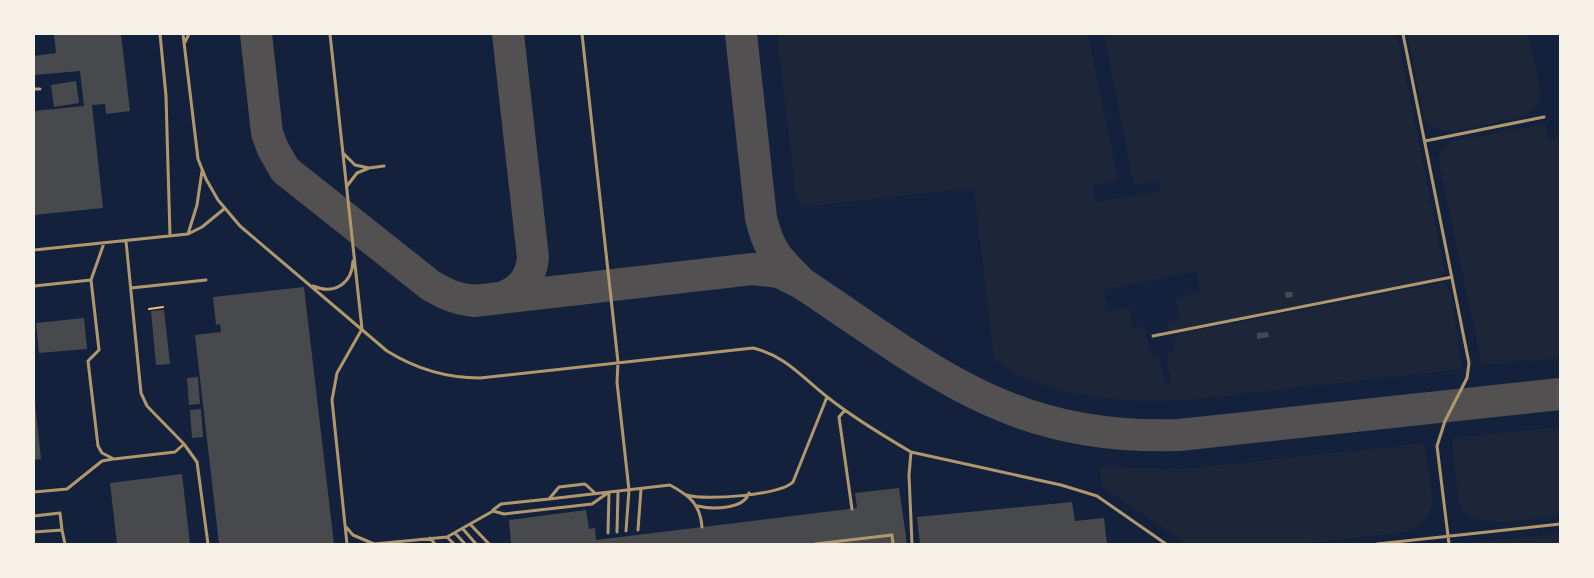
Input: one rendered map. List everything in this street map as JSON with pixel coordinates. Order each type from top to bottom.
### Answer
[{"type":"lane","points":[[160,34],[166,96],[170,236]]},
{"type":"lane","points":[[183,34],[196,146],[202,170],[224,209],[240,226],[387,351],[413,366],[463,378],[753,348],[770,352],[784,360],[845,410],[911,452],[1061,485],[1097,496],[1166,544]]},
{"type":"lane","points":[[185,49],[188,34]]},
{"type":"lane","points":[[330,34],[362,329],[338,372],[332,400],[346,544]]},
{"type":"lane","points":[[582,34],[618,362],[617,382],[629,490],[626,531]]},
{"type":"lane","points":[[1403,34],[1469,363],[1467,378],[1445,421],[1438,446],[1450,544]]},
{"type":"lane","points":[[34,89],[40,89]]},
{"type":"lane","points":[[1425,141],[1544,117]]},
{"type":"lane","points":[[343,152],[355,165],[369,168]]},
{"type":"lane","points":[[347,186],[356,174],[369,168],[384,166]]},
{"type":"lane","points":[[188,234],[197,205],[202,170]]},
{"type":"lane","points":[[34,250],[188,234],[202,228],[224,209]]},
{"type":"lane","points":[[126,241],[142,393],[147,406],[184,444],[197,462],[208,544]]},
{"type":"lane","points":[[104,243],[91,280],[98,350],[88,361],[98,446],[102,453],[114,459]]},
{"type":"lane","points":[[310,285],[326,290],[343,285],[353,269],[354,251]]},
{"type":"lane","points":[[1153,336],[1452,277]]},
{"type":"lane","points":[[34,286],[91,280]]},
{"type":"lane","points":[[131,288],[206,280]]},
{"type":"lane","points":[[687,495],[698,498],[749,493],[784,488],[793,482],[827,397]]},
{"type":"lane","points":[[845,410],[840,417],[852,509]]},
{"type":"lane","points":[[34,492],[67,488],[102,461],[175,452],[184,444]]},
{"type":"lane","points":[[911,452],[909,474],[912,544]]},
{"type":"lane","points":[[549,499],[559,487],[585,484],[596,494]]},
{"type":"lane","points":[[344,524],[353,535],[374,544],[403,543],[455,533],[493,511],[501,504],[670,485],[687,495],[698,506],[706,508],[741,504],[747,500],[749,493]]},
{"type":"lane","points":[[638,530],[641,489]]},
{"type":"lane","points":[[617,532],[618,491]]},
{"type":"lane","points":[[493,511],[504,514],[592,504],[609,492]]},
{"type":"lane","points":[[608,534],[609,492]]},
{"type":"lane","points":[[698,506],[702,527]]},
{"type":"lane","points":[[34,516],[60,513],[64,544]]},
{"type":"lane","points":[[470,524],[489,544]]},
{"type":"lane","points":[[1377,544],[1560,524]]},
{"type":"lane","points":[[463,529],[476,544]]},
{"type":"lane","points":[[34,532],[62,530]]},
{"type":"lane","points":[[455,533],[465,544]]},
{"type":"lane","points":[[447,536],[454,544]]},
{"type":"lane","points":[[814,544],[892,536],[892,544]]},
{"type":"lane","points":[[430,538],[435,544]]},
{"type":"lane","points":[[417,540],[421,544]]},
{"type":"path","points":[[148,309],[163,307]]},
{"type":"shaded area","points":[[777,34],[1088,34],[1118,180],[1093,185],[1096,202],[1161,191],[1158,180],[1134,185],[1104,34],[1397,34],[1445,273],[1439,278],[1169,331],[1166,322],[1180,319],[1175,298],[1200,292],[1196,271],[1103,290],[1108,311],[1129,307],[1133,329],[1144,326],[1151,356],[1159,355],[1166,387],[1172,386],[1167,361],[1168,353],[1174,352],[1174,340],[1182,333],[1442,283],[1447,286],[1451,293],[1462,369],[1170,401],[1128,400],[1087,396],[1066,392],[1023,377],[994,360],[974,189],[811,206],[801,204],[796,196]]},
{"type":"shaded area","points":[[1407,34],[1528,34],[1539,85],[1540,98],[1538,103],[1525,115],[1498,122],[1451,131],[1445,131],[1436,127],[1424,116]]},
{"type":"shaded area","points":[[1546,124],[1548,139],[1560,137],[1560,358],[1482,365],[1438,159],[1442,150],[1450,142]]},
{"type":"shaded area","points":[[1560,427],[1560,515],[1504,522],[1476,518],[1466,512],[1459,502],[1452,446],[1454,438]]},
{"type":"shaded area","points":[[1424,443],[1432,506],[1423,522],[1406,532],[1300,544],[1185,544],[1101,485],[1100,467],[1185,469]]},
{"type":"shaded area","points":[[1560,533],[1560,544],[1461,544]]},
{"type":"building","points":[[54,34],[121,34],[130,111],[106,114],[105,104],[92,105],[103,208],[34,215],[34,111],[84,106],[80,71],[34,75],[34,56],[56,53]]},
{"type":"building","points":[[76,81],[79,103],[54,107],[51,85]]},
{"type":"building","points":[[304,287],[334,544],[219,544],[195,335],[221,332],[220,324],[216,325],[213,297]]},
{"type":"building","points":[[1285,292],[1292,292],[1293,297],[1286,298]]},
{"type":"building","points":[[164,310],[170,364],[156,365],[151,311]]},
{"type":"building","points":[[84,318],[87,349],[39,353],[36,323]]},
{"type":"building","points":[[1268,332],[1269,337],[1257,339],[1257,333]]},
{"type":"building","points":[[198,377],[200,404],[189,405],[187,378]]},
{"type":"building","points":[[34,404],[41,459],[34,460]]},
{"type":"building","points":[[201,409],[203,437],[192,438],[190,410]]},
{"type":"building","points":[[182,474],[190,544],[117,544],[110,483]]},
{"type":"building","points":[[899,488],[907,544],[511,544],[509,520],[586,510],[589,529],[595,528],[596,540],[857,508],[855,493]]},
{"type":"building","points":[[1072,502],[1075,521],[1104,518],[1107,544],[920,544],[917,517]]},
{"type":"taxiway","points":[[256,34],[267,133],[273,149],[285,170],[430,285],[456,297],[474,301],[752,269],[779,272],[803,284],[930,369],[984,398],[1052,422],[1094,431],[1136,435],[1179,435],[1560,394]]},
{"type":"taxiway","points":[[501,298],[514,292],[524,283],[530,272],[533,258],[508,34]]},
{"type":"taxiway","points":[[741,34],[761,218],[774,253],[799,280]]}]
